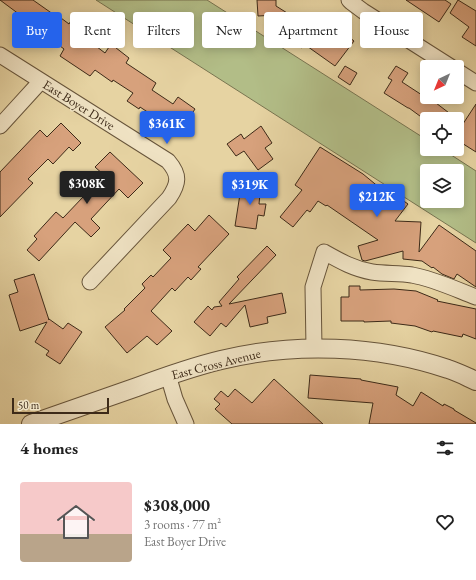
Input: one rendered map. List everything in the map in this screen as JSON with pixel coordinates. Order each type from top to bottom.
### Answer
[{"type":"street","points":[[349,0],[363,11],[440,60]]},
{"type":"street","name":"East Boyer Drive","points":[[0,55],[168,161],[176,171],[177,183],[169,198],[90,282]]},
{"type":"street","points":[[464,75],[476,83]]},
{"type":"street","points":[[0,126],[41,81]]},
{"type":"street","points":[[314,348],[313,287],[324,252],[351,267],[372,272],[412,275],[476,297]]},
{"type":"street","name":"East Cross Avenue","points":[[31,424],[168,375],[221,360],[265,351],[340,348],[371,352],[412,359],[449,369],[476,381]]},
{"type":"street","points":[[168,375],[175,399],[186,424]]},
{"type":"green space","points":[[96,0],[207,0],[226,12],[202,12],[202,48],[256,48],[256,31],[264,36],[264,48],[282,48],[420,136],[420,156],[453,156],[476,171],[476,243],[421,208],[464,208],[464,164],[420,164],[420,207],[171,48],[194,48],[194,12],[133,12],[133,24],[125,19],[125,12],[115,12]]},
{"type":"building","points":[[0,0],[33,0],[50,12],[16,12]]},
{"type":"building","points":[[257,0],[276,0],[276,6],[286,12],[264,12],[264,16],[258,16]]},
{"type":"building","points":[[406,0],[445,0],[451,4],[439,22]]},
{"type":"building","points":[[458,0],[476,11],[476,46],[462,37],[469,27],[450,13]]},
{"type":"building","points":[[62,19],[69,24],[70,22],[70,48],[98,48],[105,53],[108,48],[116,48],[129,58],[126,63],[156,83],[152,90],[173,104],[178,97],[195,109],[179,133],[140,107],[139,109],[127,101],[133,93],[113,80],[112,82],[95,70],[90,76],[60,56],[64,49],[62,48]]},
{"type":"building","points":[[310,48],[349,48],[335,66]]},
{"type":"building","points":[[345,66],[357,73],[350,85],[338,77]]},
{"type":"building","points":[[396,66],[408,73],[402,82],[420,94],[420,104],[437,104],[448,112],[420,112],[420,116],[384,93],[392,80],[388,78]]},
{"type":"building","points":[[476,104],[476,152],[464,144],[464,122]]},
{"type":"building","points":[[61,123],[81,143],[73,151],[69,147],[53,164],[48,159],[28,179],[33,183],[0,217],[0,172],[40,130],[47,137]]},
{"type":"building","points":[[261,126],[272,143],[265,148],[273,159],[258,170],[244,151],[236,156],[227,144],[241,134],[244,139]]},
{"type":"building","points":[[320,147],[363,174],[386,193],[388,190],[408,204],[395,221],[421,222],[419,252],[439,225],[476,251],[476,287],[457,274],[454,279],[442,274],[422,261],[403,259],[403,251],[365,261],[362,260],[358,246],[378,240],[327,205],[326,206],[318,201],[310,212],[307,210],[293,227],[280,217],[302,190],[295,185]]},
{"type":"building","points":[[110,152],[143,183],[128,198],[119,189],[91,219],[100,228],[91,237],[75,222],[39,261],[27,250],[37,239],[34,236],[56,212],[63,218],[104,175],[95,167]]},
{"type":"building","points":[[246,181],[261,183],[259,204],[266,204],[264,216],[258,215],[256,229],[235,226],[240,194],[244,194]]},
{"type":"building","points":[[209,215],[229,234],[198,267],[201,269],[191,280],[188,277],[175,291],[172,288],[151,311],[172,331],[157,345],[147,336],[127,353],[105,327],[125,310],[124,309],[145,288],[142,284],[151,275],[153,277],[171,258],[163,250],[188,224],[195,231]]},
{"type":"building","points":[[267,246],[276,255],[229,304],[282,293],[286,313],[267,317],[268,323],[250,327],[245,305],[226,327],[221,323],[210,336],[194,322],[208,306],[212,310],[214,307],[222,306],[219,302],[239,279],[237,277]]},
{"type":"building","points":[[34,274],[49,320],[63,329],[68,323],[82,332],[60,364],[46,355],[49,351],[35,342],[47,322],[20,331],[9,295],[18,292],[14,280]]},
{"type":"building","points":[[349,286],[360,286],[360,290],[394,289],[416,291],[438,300],[437,301],[476,309],[476,339],[463,334],[462,337],[432,332],[415,326],[391,323],[391,321],[341,321],[341,297],[349,297]]},
{"type":"building","points":[[310,375],[361,379],[398,387],[396,395],[413,406],[421,392],[443,406],[444,404],[454,409],[476,424],[369,424],[373,403],[308,398]]},
{"type":"building","points":[[274,379],[323,424],[232,424],[215,409],[220,404],[214,399],[221,391],[228,397],[235,389],[252,403]]}]
